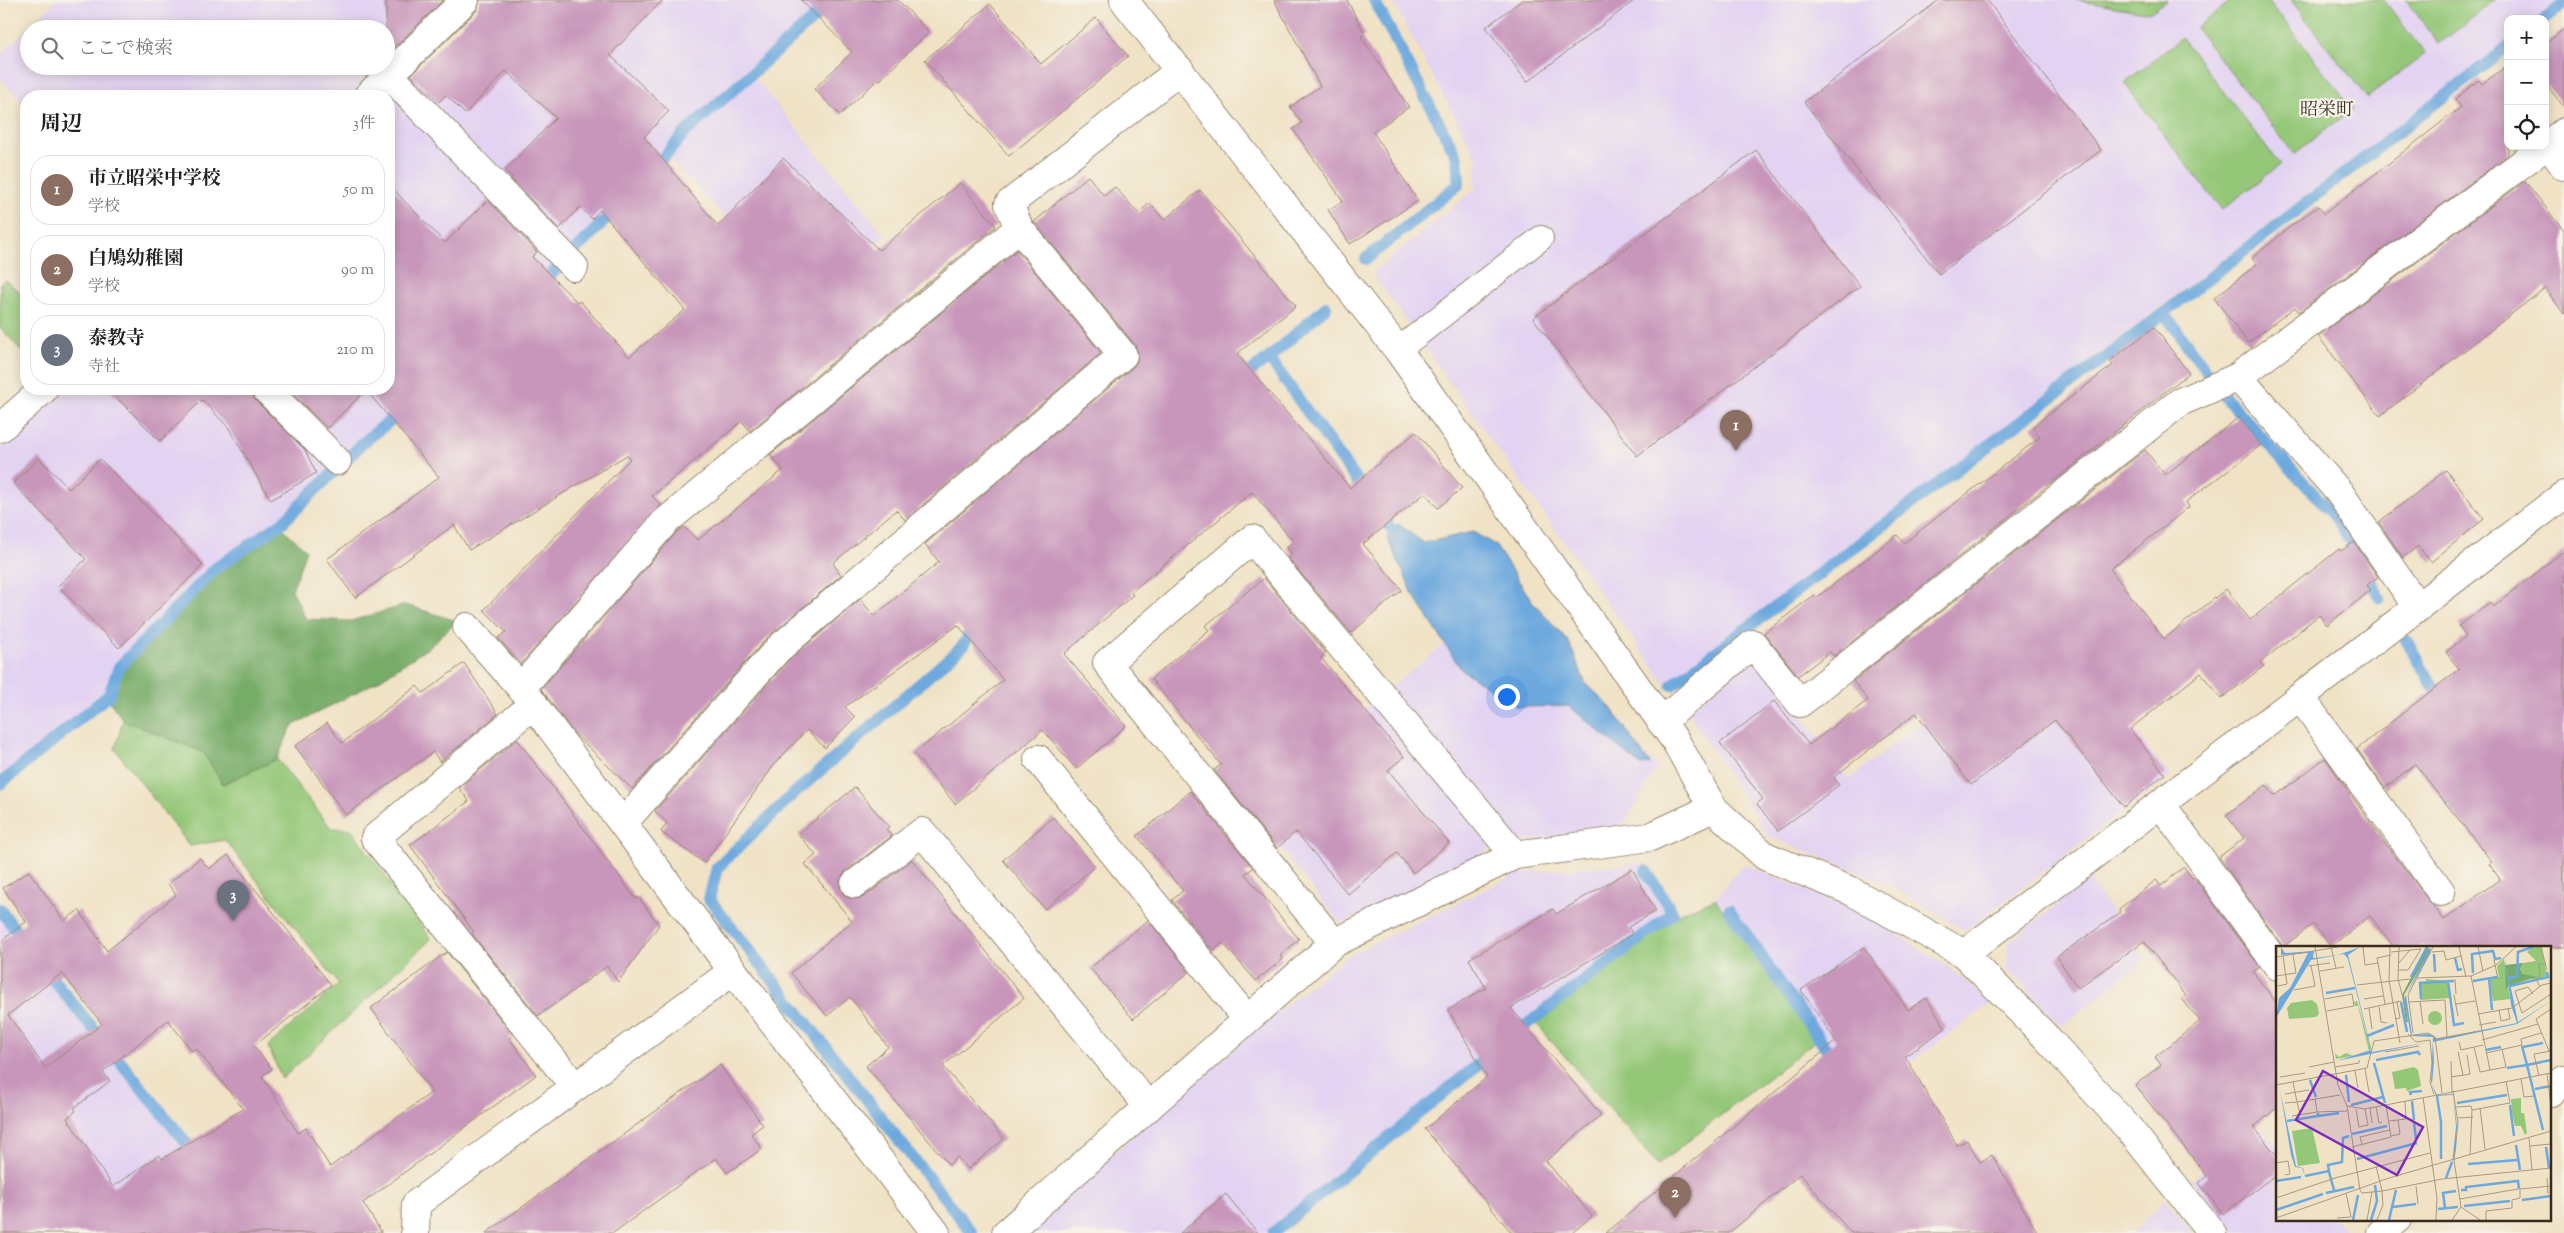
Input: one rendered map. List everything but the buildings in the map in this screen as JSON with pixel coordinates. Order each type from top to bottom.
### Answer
[{"type":"street","points":[[395,71],[465,0]]},
{"type":"street","points":[[1124,0],[1398,350],[1676,742],[1713,808],[1765,856],[1851,891],[1964,954],[2047,1038],[2130,1130],[2212,1233]]},
{"type":"street","points":[[622,823],[778,649],[1123,355],[1018,228],[1008,204],[1180,70]]},
{"type":"street","points":[[375,90],[390,76],[567,260]]},
{"type":"street","points":[[1661,722],[1753,644],[1800,703],[2180,402],[2224,383],[2559,148]]},
{"type":"street","points":[[575,1087],[375,838],[527,696],[665,522],[1018,228]]},
{"type":"street","points":[[2224,383],[2339,492],[2418,608]]},
{"type":"street","points":[[0,428],[37,395]]},
{"type":"street","points":[[272,395],[337,461]]},
{"type":"street","points":[[1964,954],[2564,495]]},
{"type":"street","points":[[1334,943],[1107,663],[1252,539],[1515,855]]},
{"type":"street","points":[[467,628],[527,696],[733,971],[936,1233]]},
{"type":"street","points":[[2300,698],[2441,892]]},
{"type":"street","points":[[1038,759],[1247,1020]]},
{"type":"street","points":[[2161,804],[2276,963]]},
{"type":"street","points":[[1006,1233],[1334,943],[1515,855],[1650,837],[1713,808]]},
{"type":"street","points":[[855,884],[922,832],[1149,1107]]},
{"type":"street","points":[[415,1233],[416,1204],[733,971]]},
{"type":"street","points":[[2552,1090],[2564,1080]]},
{"type":"street","points":[[2381,1233],[2396,1220]]},
{"type":"lane","points":[[1398,350],[1541,238]]},
{"type":"shaded area","points":[[57,0],[449,0],[395,51],[395,20],[36,20]]},
{"type":"shaded area","points":[[485,0],[840,0],[754,77],[885,236],[806,300],[663,153],[465,356],[360,441],[277,523],[211,568],[115,668],[103,694],[0,780],[0,448],[58,395],[395,395],[394,90],[420,67]]},
{"type":"shaded area","points":[[1392,0],[2561,0],[2541,15],[2504,15],[2504,44],[1666,685],[1372,273],[1475,189],[1477,158]]},
{"type":"shaded area","points":[[20,36],[20,75],[370,75],[354,90],[20,90],[20,99],[0,77],[0,55]]},
{"type":"shaded area","points":[[2052,623],[2170,776],[1965,931],[1890,885],[1768,836],[1688,712],[1754,653],[1849,779]]},
{"type":"shaded area","points":[[1463,630],[1658,766],[1623,825],[1496,846],[1341,924],[1245,804]]},
{"type":"shaded area","points":[[1647,863],[1680,913],[1537,1024],[1281,1233],[1022,1233],[1264,1023],[1346,957],[1520,873]]},
{"type":"shaded area","points":[[1743,864],[1867,915],[1947,966],[1991,1003],[1857,1102],[1715,899]]},
{"type":"shaded area","points":[[2089,879],[2145,960],[2062,1026],[2007,968],[2008,943]]},
{"type":"shaded area","points":[[0,913],[49,980],[182,1137],[246,1233],[0,1233]]},
{"type":"shaded area","points":[[2262,1127],[2276,1144],[2276,1220],[2337,1220],[2347,1233],[2235,1233],[2191,1180]]},
{"type":"shaded area","points":[[2165,1199],[2193,1233],[2132,1233]]},
{"type":"green space","points":[[2075,0],[2167,0],[2150,13]]},
{"type":"green space","points":[[2232,0],[2268,0],[2353,109],[2294,154],[2196,28]]},
{"type":"green space","points":[[2291,0],[2384,0],[2425,54],[2367,98]]},
{"type":"green space","points":[[2406,0],[2495,0],[2439,44]]},
{"type":"green space","points":[[2182,38],[2280,165],[2222,210],[2124,83]]},
{"type":"green space","points":[[5,280],[20,292],[20,349],[0,327],[0,284]]},
{"type":"green space","points":[[277,523],[306,550],[292,590],[306,619],[351,621],[406,605],[457,621],[428,648],[376,682],[292,726],[277,759],[223,784],[203,752],[123,720],[104,694],[115,668],[211,568]]},
{"type":"green space","points":[[123,720],[203,752],[223,784],[277,759],[331,828],[351,829],[431,939],[282,1079],[268,1046],[339,984],[225,840],[190,846],[115,749]]},
{"type":"green space","points":[[1715,899],[1815,1041],[1658,1165],[1537,1024],[1680,913]]},
{"type":"water","points":[[1398,524],[1424,543],[1473,532],[1495,545],[1532,601],[1569,642],[1585,682],[1611,708],[1650,764],[1640,765],[1569,706],[1517,707],[1461,669],[1413,594],[1387,537]]},
{"type":"waterway","points":[[651,171],[686,132],[815,17],[839,0]]},
{"type":"waterway","points":[[1366,259],[1459,184],[1457,157],[1374,0]]},
{"type":"waterway","points":[[2549,16],[2564,4]]},
{"type":"waterway","points":[[2164,313],[2504,50]]},
{"type":"waterway","points":[[538,288],[619,206]]},
{"type":"waterway","points":[[1238,381],[1269,358],[1326,307]]},
{"type":"waterway","points":[[1672,685],[2164,313],[2226,398],[2339,521],[2380,598]]},
{"type":"waterway","points":[[1269,358],[1392,530]]},
{"type":"waterway","points":[[0,784],[109,695],[119,667],[216,568],[282,523],[364,442],[403,410]]},
{"type":"waterway","points":[[972,1233],[709,899],[717,868],[789,798],[962,647],[976,623]]},
{"type":"waterway","points":[[2406,640],[2443,703]]},
{"type":"waterway","points":[[1512,1036],[1673,913],[1646,871]]},
{"type":"waterway","points":[[0,909],[25,943]]},
{"type":"waterway","points":[[1729,910],[1836,1063]]},
{"type":"waterway","points":[[43,967],[198,1157]]},
{"type":"waterway","points":[[1273,1233],[1491,1054]]},
{"type":"place","name":"市立昭栄中学校","points":[[1736,451]]},
{"type":"place","name":"泰教寺","points":[[233,921]]},
{"type":"place","name":"白鳩幼稚園","points":[[1675,1218]]},
{"type":"district","name":"昭栄町","points":[[2327,109]]}]
